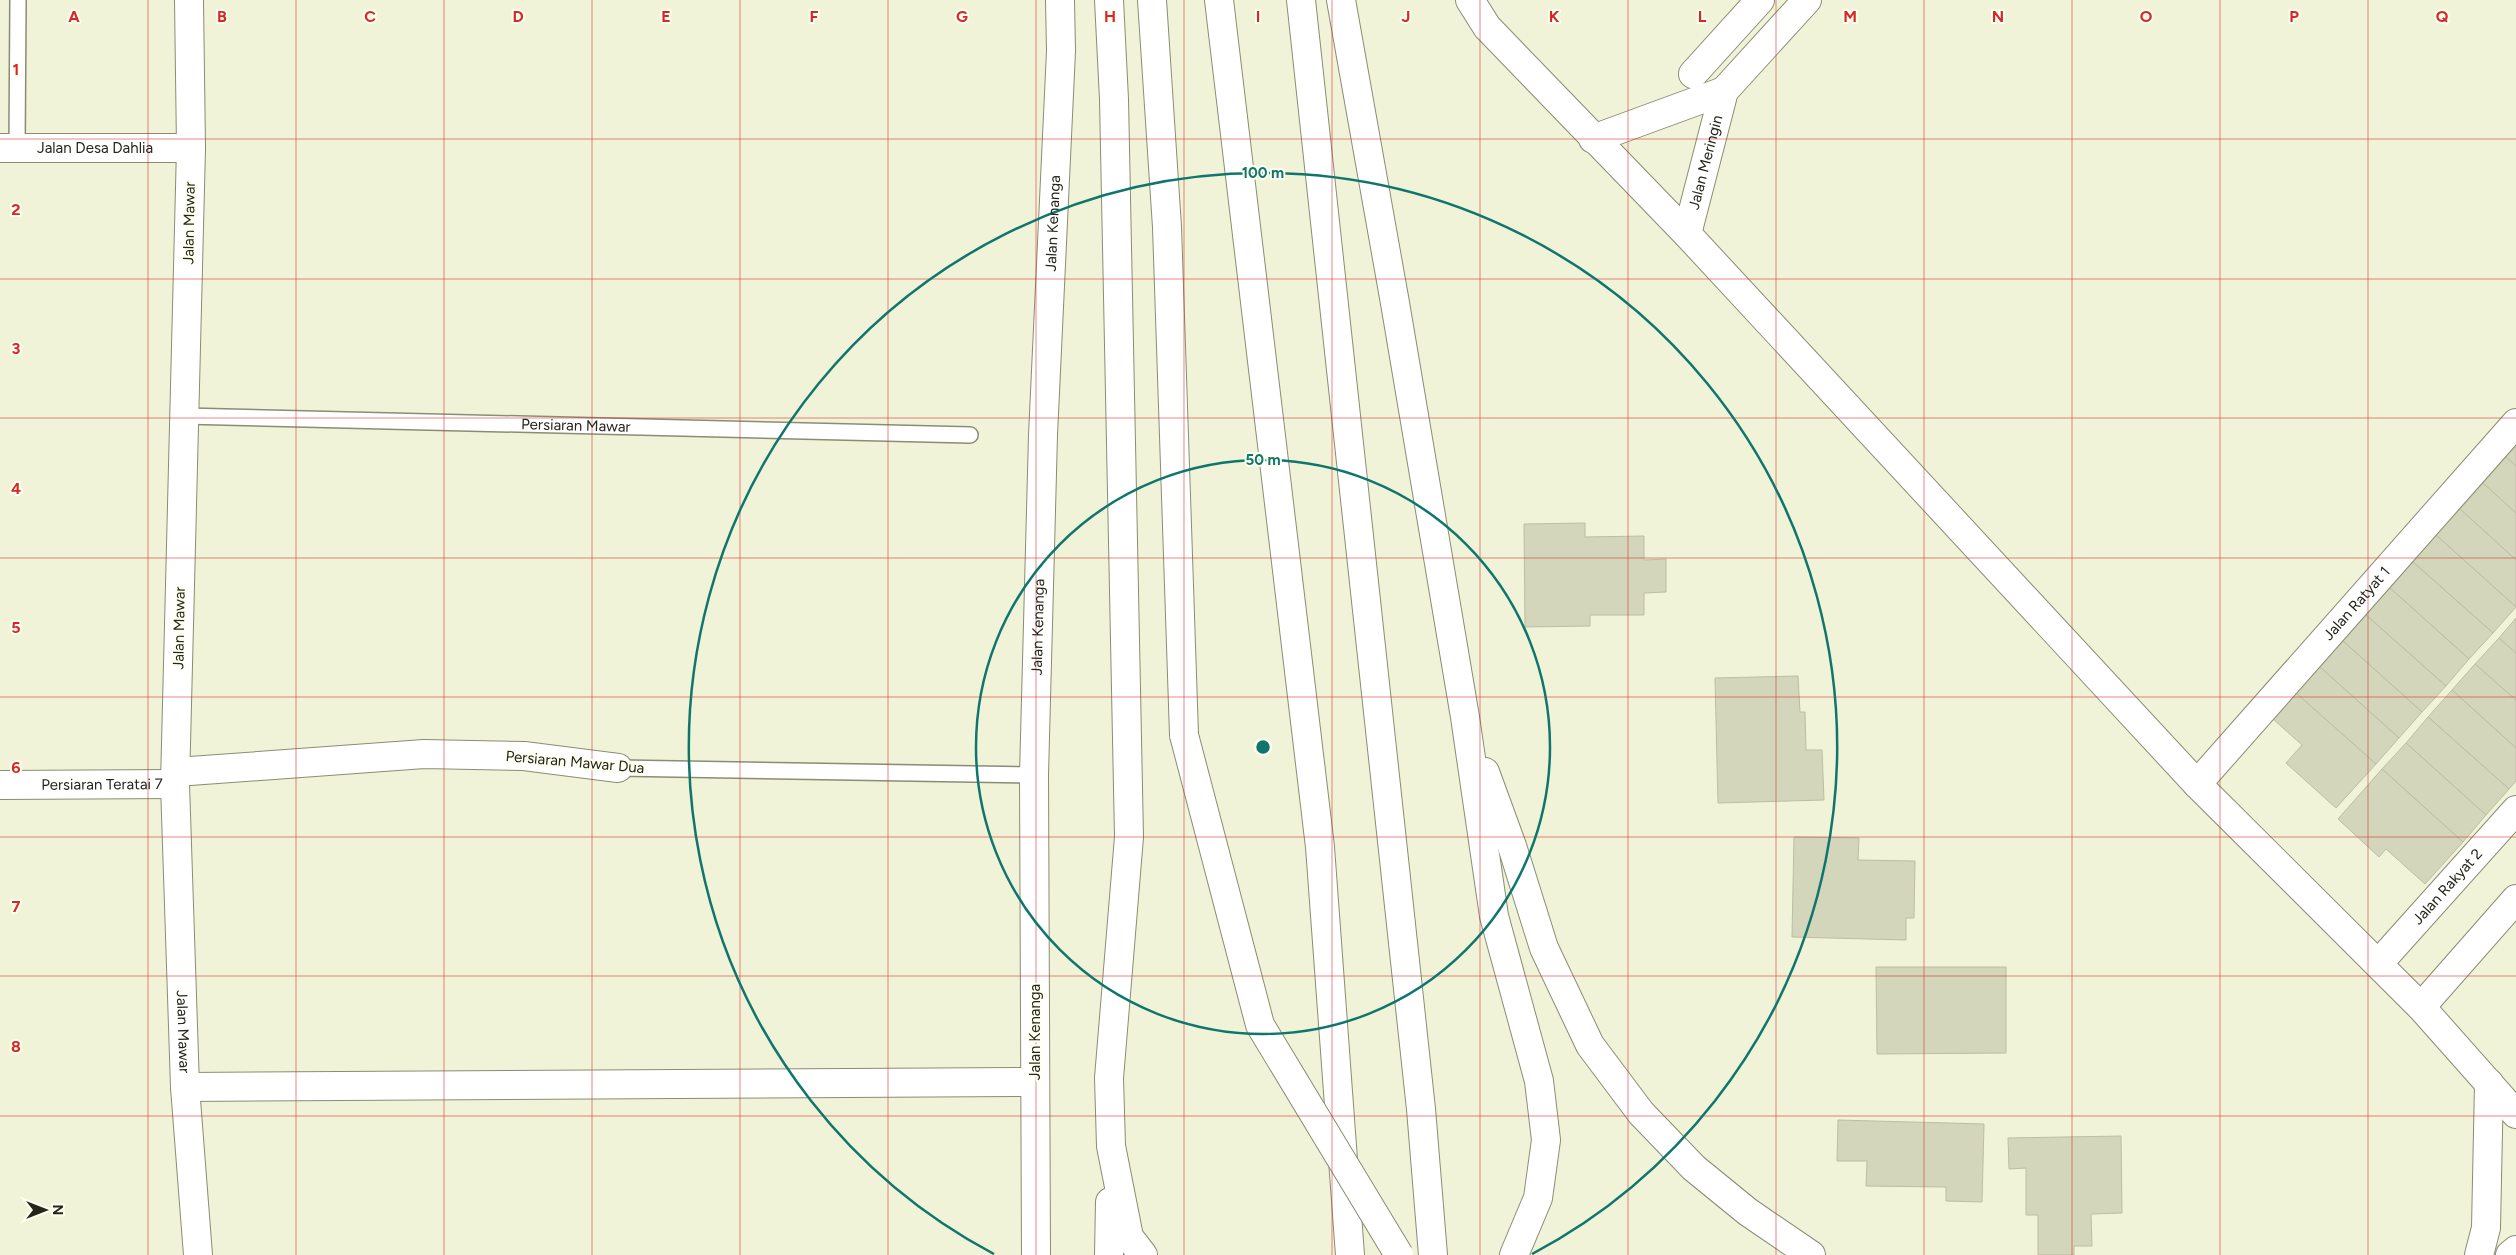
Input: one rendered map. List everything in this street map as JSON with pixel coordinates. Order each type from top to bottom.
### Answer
[{"type":"main road","name":"Jalan Mawar","points":[[189,0],[191,148],[175,778],[185,1087],[198,1255]]},
{"type":"main road","name":"Jalan Kenanga","points":[[1036,1255],[1034,775],[1043,435],[1061,51],[1060,0]]},
{"type":"main road","points":[[1109,0],[1114,109],[1129,837],[1109,1078],[1111,1146],[1109,1255]]},
{"type":"main road","points":[[1152,0],[1167,227],[1184,735],[1260,1025],[1399,1255]]},
{"type":"main road","points":[[1220,0],[1320,847],[1350,1255]]},
{"type":"main road","points":[[1301,0],[1421,1109],[1433,1255]]},
{"type":"main road","points":[[1341,0],[1396,303],[1465,717],[1494,916],[1539,1081],[1546,1140],[1538,1198],[1514,1255]]},
{"type":"main road","points":[[1470,0],[1488,27],[1593,139],[1687,234],[2198,784],[2421,1007],[2516,1114]]},
{"type":"main road","points":[[1693,74],[1760,0]]},
{"type":"main road","name":"Jalan Meringin","points":[[1687,234],[1724,92],[1807,0]]},
{"type":"main road","name":"Jalan Meringin","points":[[1593,139],[1724,92]]},
{"type":"main road","name":"Jalan Desa Dahlia","points":[[9,148],[191,148]]},
{"type":"main road","name":"Jalan Ratyat 1","points":[[2198,784],[2516,423]]},
{"type":"main road","points":[[1465,717],[1512,846],[1544,948],[1590,1045],[1641,1113],[1694,1168],[1748,1212],[1811,1255]]},
{"type":"main road","name":"Persiaran Mawar Dua","points":[[175,778],[424,754],[524,756],[618,768]]},
{"type":"main road","name":"Persiaran Teratai 7","points":[[0,785],[175,778]]},
{"type":"main road","name":"Jalan Rakyat 2","points":[[2378,964],[2516,810]]},
{"type":"main road","points":[[2421,1007],[2516,899]]},
{"type":"main road","points":[[185,1087],[1035,1082]]},
{"type":"main road","points":[[2479,1255],[2486,1228],[2489,1083]]},
{"type":"main road","points":[[1111,1146],[1129,1237],[1143,1255]]},
{"type":"main road","points":[[2510,1255],[2516,1250]]},
{"type":"lane","points":[[9,148],[18,0]]},
{"type":"lane","name":"Persiaran Mawar","points":[[184,416],[970,435]]},
{"type":"lane","name":"Persiaran Mawar Dua","points":[[618,768],[1034,775]]},
{"type":"building","points":[[2516,446],[2516,466],[2506,457]]},
{"type":"building","points":[[2506,457],[2516,466],[2516,513],[2483,483]]},
{"type":"building","points":[[2483,483],[2516,513],[2516,560],[2460,509]]},
{"type":"building","points":[[2460,509],[2516,560],[2516,607],[2436,535]]},
{"type":"building","points":[[1585,523],[1585,537],[1644,536],[1644,560],[1666,559],[1666,592],[1644,593],[1644,615],[1590,615],[1590,626],[1525,627],[1524,524]]},
{"type":"building","points":[[2436,535],[2516,607],[2493,633],[2413,562]]},
{"type":"building","points":[[2413,562],[2493,633],[2469,659],[2390,588]]},
{"type":"building","points":[[2390,588],[2469,659],[2446,686],[2366,615]]},
{"type":"building","points":[[2366,615],[2446,686],[2422,712],[2343,641]]},
{"type":"building","points":[[2516,618],[2516,653],[2499,638]]},
{"type":"building","points":[[2499,638],[2516,653],[2516,700],[2475,664]]},
{"type":"building","points":[[2343,641],[2422,712],[2399,738],[2320,667]]},
{"type":"building","points":[[2475,664],[2516,700],[2516,748],[2452,690]]},
{"type":"building","points":[[2320,667],[2399,738],[2376,764],[2296,693]]},
{"type":"building","points":[[1798,676],[1800,712],[1805,712],[1806,750],[1822,750],[1824,800],[1718,803],[1715,678]]},
{"type":"building","points":[[2452,690],[2516,748],[2516,781],[2509,789],[2428,717]]},
{"type":"building","points":[[2296,693],[2376,764],[2336,808],[2286,763],[2302,745],[2273,719]]},
{"type":"building","points":[[2428,717],[2509,789],[2486,815],[2406,743]]},
{"type":"building","points":[[2406,743],[2486,815],[2463,842],[2382,769]]},
{"type":"building","points":[[2382,769],[2463,842],[2425,884],[2386,849],[2379,857],[2338,819]]},
{"type":"building","points":[[1794,837],[1859,838],[1858,860],[1915,861],[1914,918],[1906,918],[1906,940],[1792,937]]},
{"type":"building","points":[[1876,967],[2006,967],[2006,1053],[1877,1054]]},
{"type":"building","points":[[1838,1120],[1984,1124],[1982,1202],[1946,1201],[1946,1187],[1866,1186],[1867,1161],[1837,1161]]},
{"type":"building","points":[[2121,1136],[2122,1213],[2091,1214],[2092,1246],[2074,1246],[2074,1255],[2038,1255],[2038,1215],[2026,1215],[2026,1168],[2009,1169],[2008,1138]]}]
